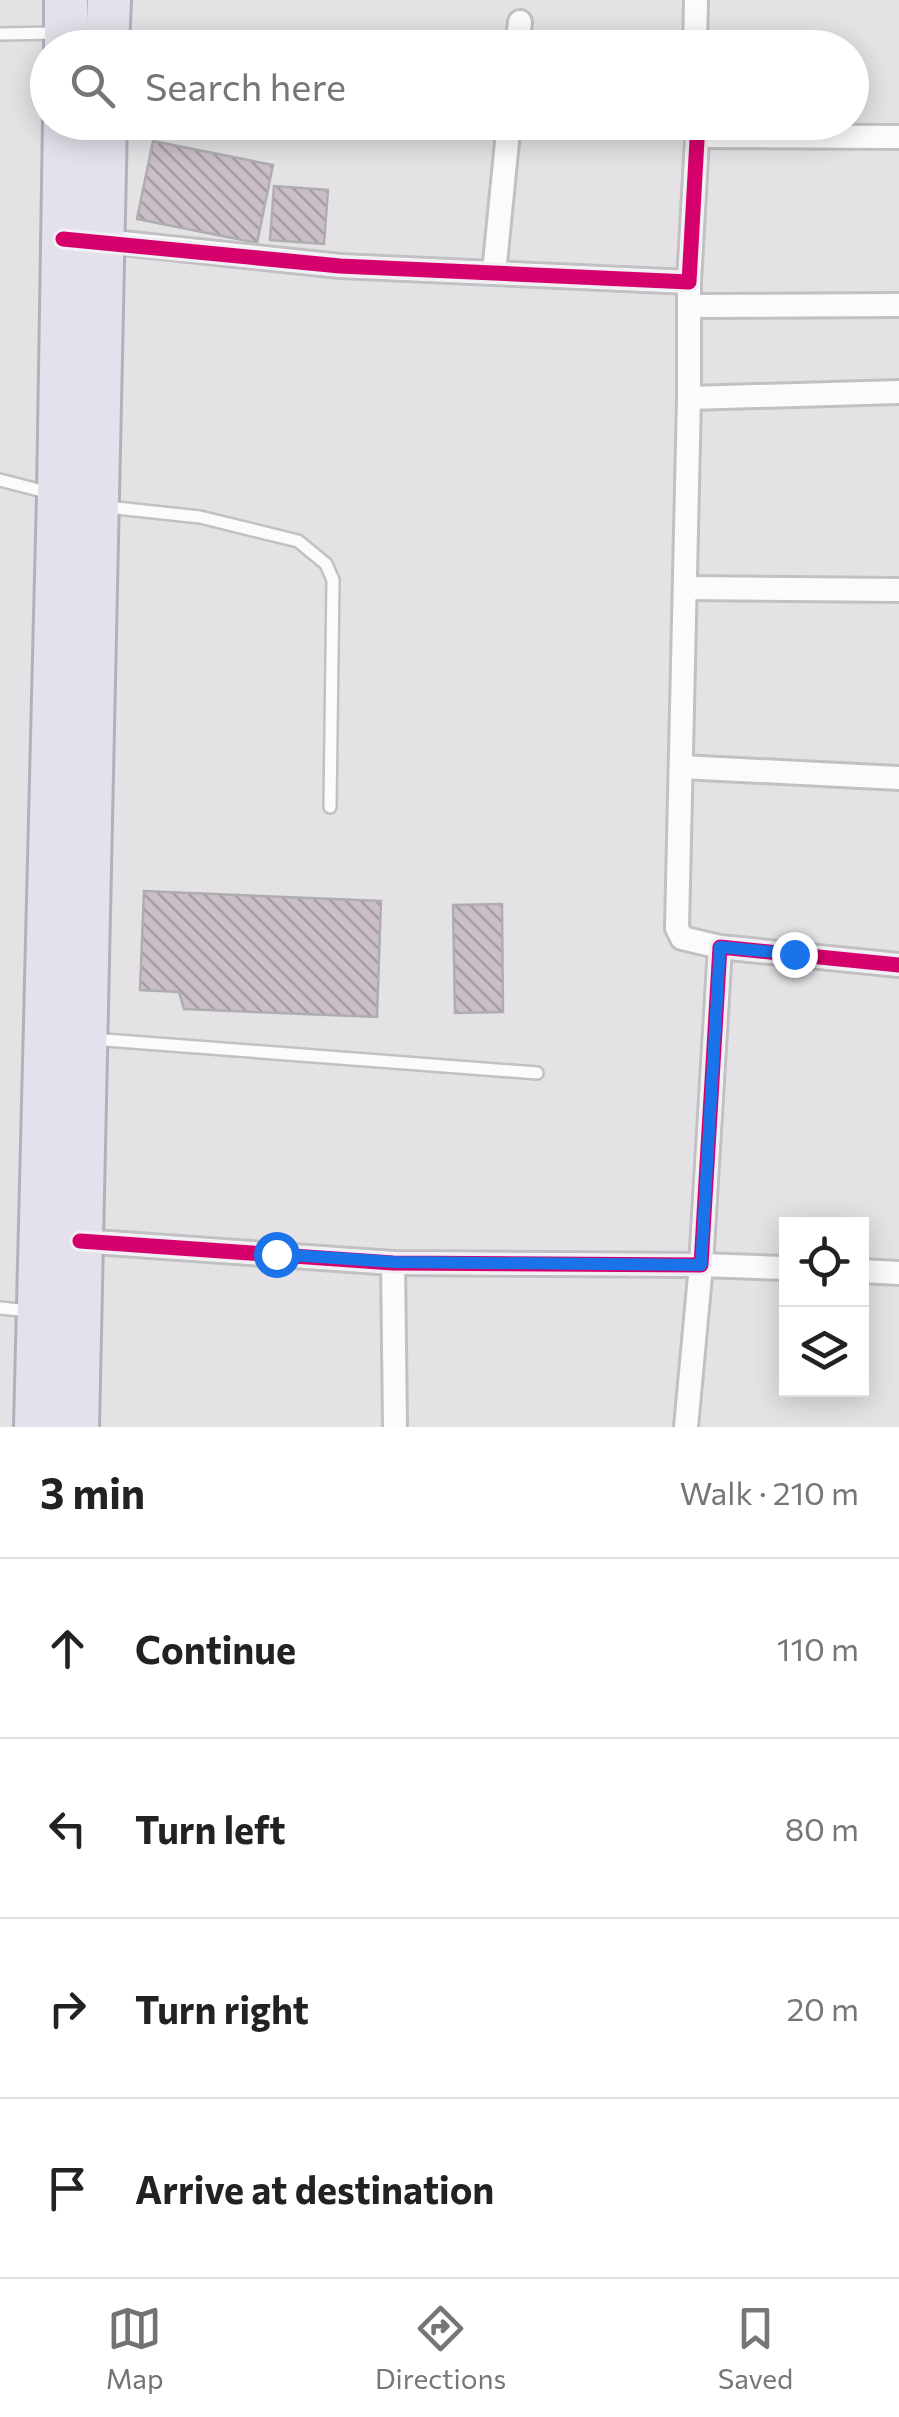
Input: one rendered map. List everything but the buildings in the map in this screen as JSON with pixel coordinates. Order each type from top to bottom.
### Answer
[{"type":"highway","points":[[108,30],[109,0]]},
{"type":"highway","points":[[68,140],[82,240],[78,500],[83,1038],[77,1427]]},
{"type":"highway","points":[[82,240],[101,140]]},
{"type":"highway","points":[[36,1427],[19,1310],[78,500]]},
{"type":"street","points":[[695,30],[696,0]]},
{"type":"street","points":[[519,30],[520,22]]},
{"type":"street","points":[[869,136],[899,137]]},
{"type":"street","points":[[494,273],[508,140]]},
{"type":"street","points":[[697,140],[688,294],[690,398],[677,928],[682,938],[720,947],[899,965]]},
{"type":"street","points":[[82,240],[340,266],[494,273],[688,294],[899,305]]},
{"type":"street","points":[[690,398],[899,392]]},
{"type":"street","points":[[685,588],[899,590]]},
{"type":"street","points":[[681,767],[899,778]]},
{"type":"street","points":[[686,1427],[701,1265],[720,947]]},
{"type":"street","points":[[80,1241],[394,1262],[779,1268]]},
{"type":"street","points":[[394,1262],[395,1427]]},
{"type":"street","points":[[869,1271],[899,1272]]},
{"type":"lane","points":[[38,30],[66,27]]},
{"type":"lane","points":[[0,34],[30,31]]},
{"type":"lane","points":[[0,480],[78,500],[200,518],[298,541],[326,564],[333,580],[330,807]]},
{"type":"lane","points":[[83,1038],[538,1073]]},
{"type":"cycle path","points":[[63,239],[340,266],[689,282],[697,140]]},
{"type":"cycle path","points":[[80,1241],[393,1263],[701,1265],[720,947],[899,965]]},
{"type":"route","points":[[276,1254],[394,1262],[701,1265],[720,947],[794,954]]}]
